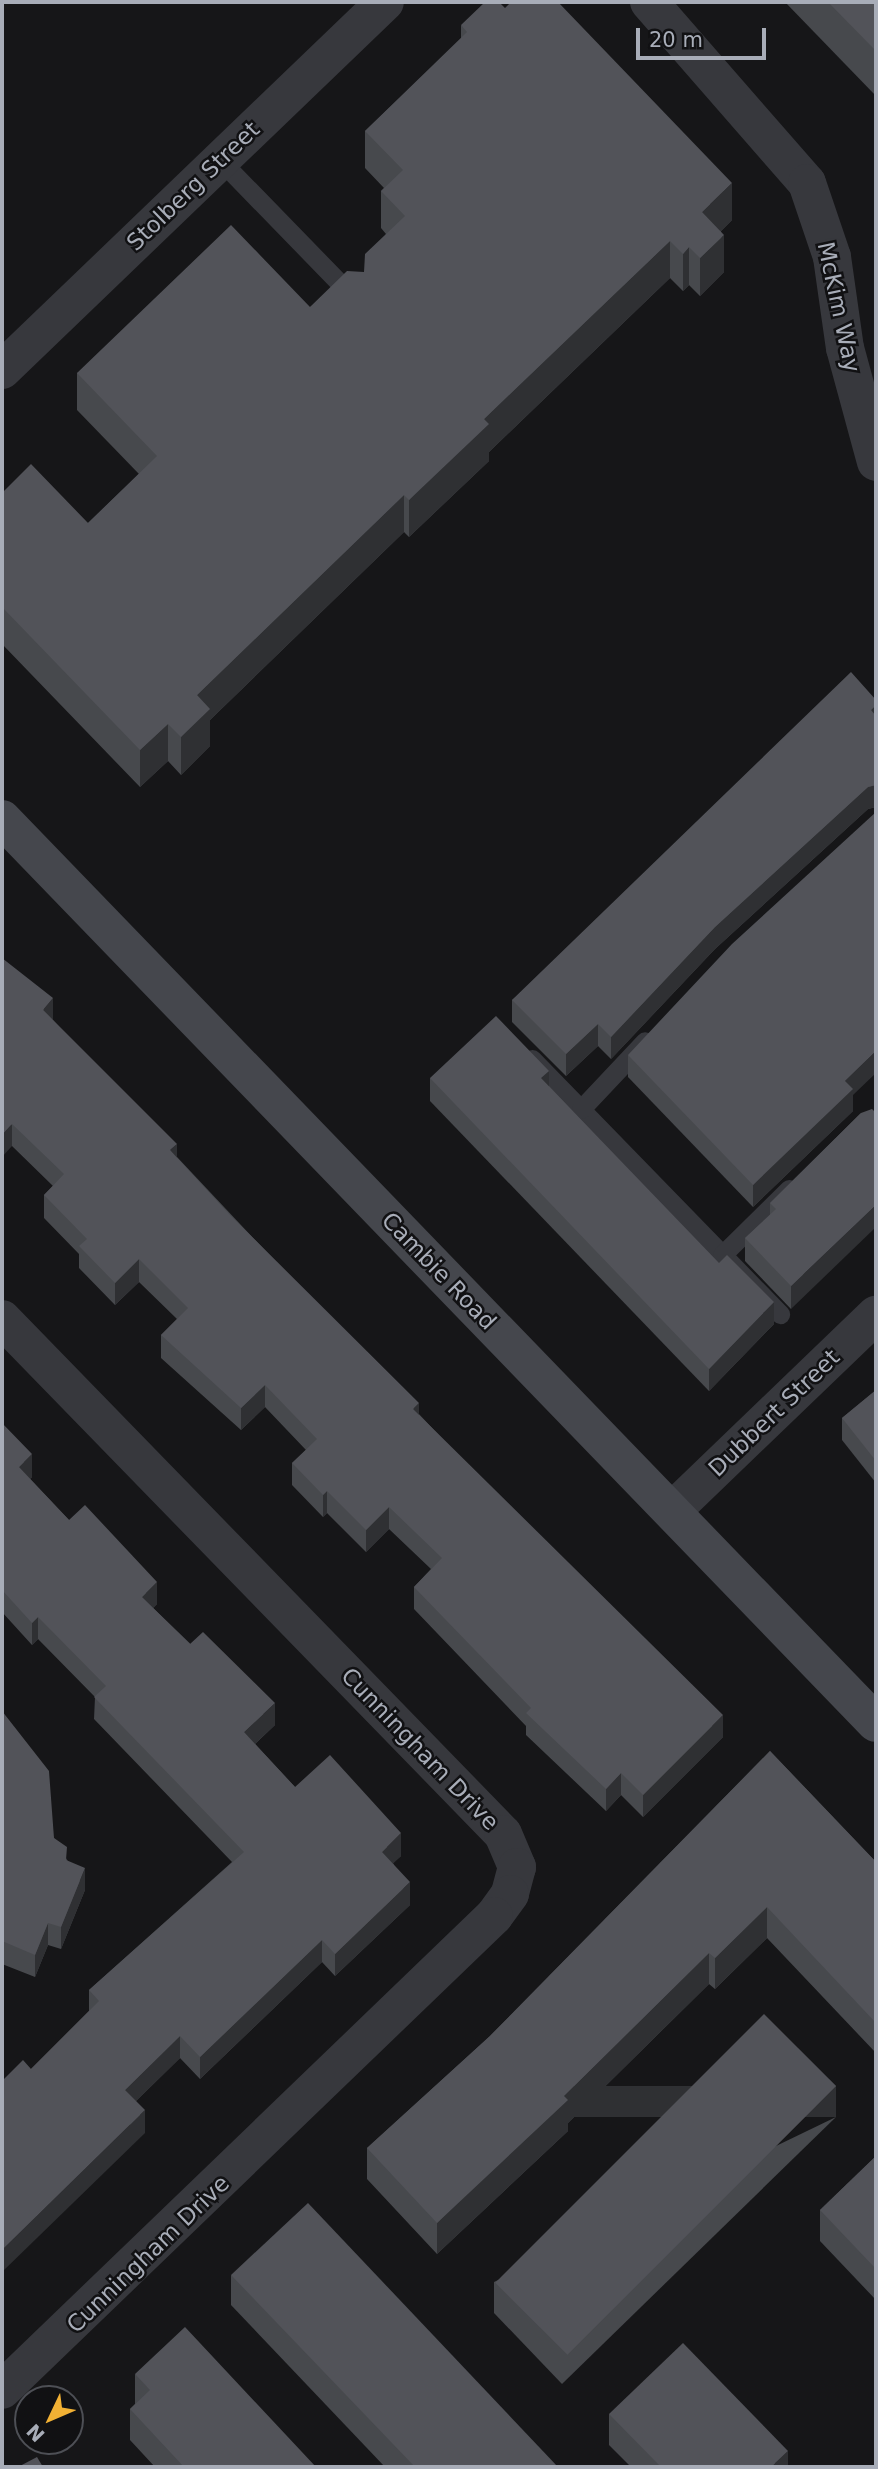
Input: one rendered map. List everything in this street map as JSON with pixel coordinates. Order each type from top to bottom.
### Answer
[{"type":"main road","name":"Cambie Road","points":[[2,819],[876,1723]]},
{"type":"street","name":"Stolberg Street","points":[[2,370],[385,2]]},
{"type":"street","name":"McKim Way","points":[[649,2],[807,183],[832,257],[845,348],[876,462]]},
{"type":"street","name":"Dubbert Street","points":[[672,1511],[876,1315]]},
{"type":"street","name":"Cunningham Drive","points":[[2,1320],[503,1834],[517,1867],[510,1894],[494,1916],[2,2390]]},
{"type":"lane","points":[[220,160],[356,300]]},
{"type":"lane","points":[[581,1109],[657,1028]]},
{"type":"lane","points":[[517,1042],[780,1314]]},
{"type":"lane","points":[[722,1255],[807,1171]]},
{"type":"building","points":[[485,2],[499,2],[505,8],[511,2],[558,2],[732,183],[702,212],[724,235],[700,258],[689,247],[683,254],[670,241],[484,419],[489,424],[409,500],[404,495],[197,695],[210,709],[181,737],[168,724],[140,750],[2,607],[2,491],[31,464],[88,523],[157,456],[77,373],[231,225],[310,307],[347,271],[364,272],[365,254],[405,216],[381,191],[403,170],[365,131],[467,32],[461,25]]},
{"type":"building","points":[[828,2],[876,2],[876,51]]},
{"type":"building","points":[[851,672],[876,700],[876,705],[871,710],[876,716],[876,785],[868,787],[715,927],[611,1037],[598,1024],[566,1054],[512,1000]]},
{"type":"building","points":[[876,812],[876,1051],[845,1081],[853,1089],[753,1185],[628,1055],[732,944]]},
{"type":"building","points":[[2,958],[53,998],[43,1010],[177,1144],[170,1150],[230,1215],[419,1403],[413,1409],[723,1715],[643,1795],[621,1773],[606,1789],[526,1713],[531,1708],[414,1587],[442,1558],[389,1507],[366,1530],[327,1491],[323,1495],[292,1463],[317,1439],[265,1385],[241,1408],[161,1335],[188,1308],[139,1259],[115,1283],[79,1246],[87,1239],[44,1195],[64,1174],[12,1124],[2,1135]]},
{"type":"building","points":[[496,1016],[549,1071],[541,1078],[719,1263],[727,1255],[774,1302],[709,1369],[430,1078]]},
{"type":"building","points":[[872,1109],[876,1113],[876,1205],[791,1286],[745,1238],[776,1209],[770,1203],[861,1113]]},
{"type":"building","points":[[876,1390],[876,1461],[842,1418]]},
{"type":"building","points":[[2,1423],[32,1454],[19,1467],[69,1520],[85,1505],[157,1582],[142,1597],[190,1644],[203,1632],[275,1703],[244,1732],[295,1787],[330,1755],[401,1833],[382,1852],[410,1882],[335,1954],[322,1940],[200,2057],[180,2036],[125,2090],[145,2110],[2,2250],[2,2081],[23,2060],[31,2069],[99,2001],[89,1990],[244,1852],[94,1697],[106,1686],[38,1617],[32,1623],[2,1590]]},
{"type":"building","points":[[2,1711],[49,1771],[54,1838],[67,1847],[66,1860],[85,1868],[61,1927],[48,1923],[35,1955],[2,1941]]},
{"type":"building","points":[[770,1751],[876,1862],[876,2023],[767,1907],[715,1958],[709,1953],[564,2096],[568,2100],[437,2223],[367,2148],[490,2036]]},
{"type":"building","points":[[764,2014],[836,2086],[567,2355],[495,2283]]},
{"type":"building","points":[[876,2156],[876,2269],[820,2210]]},
{"type":"building","points":[[308,2203],[558,2467],[415,2467],[231,2275]]},
{"type":"building","points":[[185,2327],[316,2467],[184,2467],[130,2409],[150,2390],[135,2374]]},
{"type":"building","points":[[683,2343],[788,2451],[771,2467],[661,2467],[609,2414]]},
{"type":"building","points":[[37,2457],[43,2467],[18,2467]]}]
